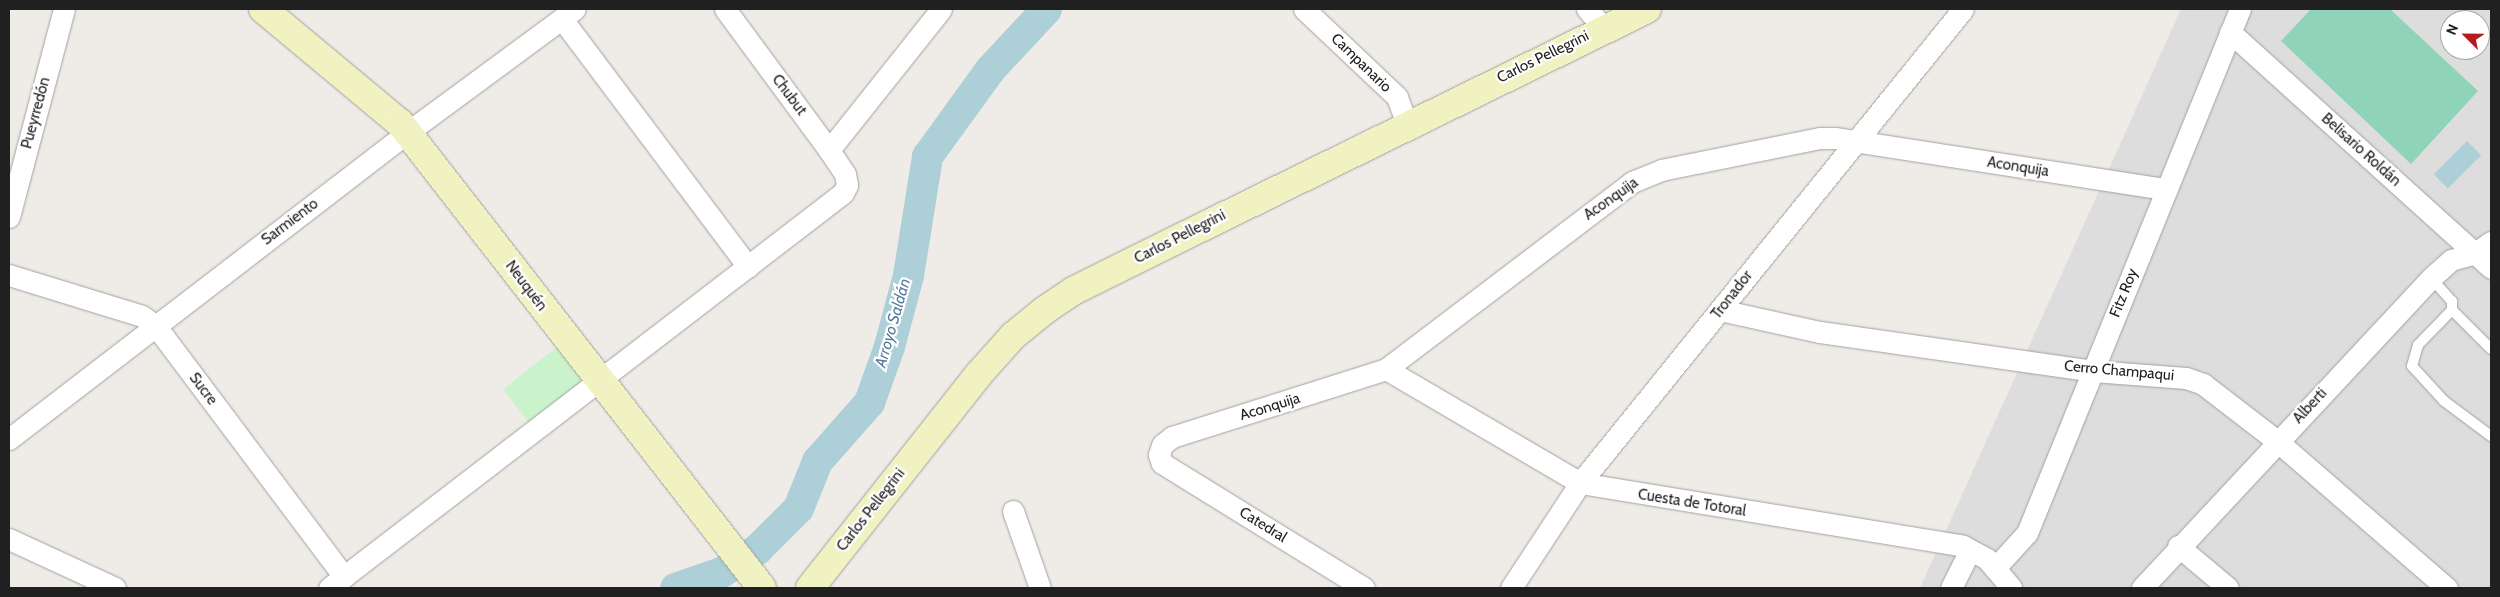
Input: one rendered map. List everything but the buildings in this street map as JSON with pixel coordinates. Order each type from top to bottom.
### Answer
[{"type":"main road","name":"Neuquén","points":[[263,9],[384,107],[408,132],[598,381],[758,583]]},
{"type":"main road","name":"Carlos Pellegrini","points":[[810,588],[978,374],[1029,321],[1073,291],[1407,124],[1595,18],[1647,9]]},
{"type":"street","name":"Pueyrredón","points":[[9,217],[64,9]]},
{"type":"street","name":"Chubut","points":[[725,9],[830,150],[845,174],[847,185],[838,199],[748,267]]},
{"type":"street","points":[[830,150],[941,9]]},
{"type":"street","name":"Campanario","points":[[1304,9],[1396,97],[1407,124]]},
{"type":"street","name":"Tronador","points":[[1511,588],[1580,483],[1853,142],[1963,9]]},
{"type":"street","name":"Fitz Roy","points":[[1995,568],[2027,534],[2230,32],[2236,10]]},
{"type":"street","name":"Sarmiento","points":[[9,439],[408,132],[568,14]]},
{"type":"street","points":[[337,583],[748,267],[568,14]]},
{"type":"street","name":"Belisario Roldán","points":[[2230,32],[2483,247],[2491,268]]},
{"type":"street","name":"Aconquija","points":[[1162,463],[1159,455],[1162,445],[1172,437],[1386,369],[1632,182],[1661,170],[1820,138],[2165,189]]},
{"type":"street","name":"Alberti","points":[[2142,588],[2178,546],[2431,278],[2451,260],[2483,247]]},
{"type":"street","name":"Sucre","points":[[9,276],[142,316],[155,325],[337,583]]},
{"type":"street","name":"Cerro Champaqui","points":[[1720,310],[1820,332],[2093,371],[2186,378],[2203,384],[2276,441],[2446,588]]},
{"type":"street","name":"Cuesta de Totoral","points":[[1386,369],[1580,483],[1948,543],[1970,550],[1995,568],[2010,588]]},
{"type":"street","name":"Catedral","points":[[1162,463],[1364,588]]},
{"type":"street","points":[[1014,511],[1040,588]]},
{"type":"street","points":[[9,539],[115,588]]},
{"type":"street","points":[[2178,546],[2228,588]]},
{"type":"street","points":[[1951,588],[1970,550]]},
{"type":"lane","points":[[2431,278],[2452,301],[2452,310],[2418,345],[2412,366],[2417,375],[2444,401],[2491,436]]},
{"type":"lane","points":[[2452,310],[2491,349]]},
{"type":"shaded area","points":[[2181,9],[2491,9],[2491,588],[1920,588]]},
{"type":"green space","points":[[2311,9],[2390,9],[2440,56],[2440,60],[2445,60],[2478,91],[2411,164],[2281,41]]},
{"type":"green space","points":[[566,340],[598,381],[535,430],[503,389]]},
{"type":"water","points":[[2467,141],[2481,155],[2448,188],[2434,174]]},
{"type":"waterway","name":"Arroyo Saldán","points":[[675,588],[721,572],[757,549],[798,508],[817,461],[869,402],[889,346],[908,275],[927,156],[990,69],[1046,9]]}]
